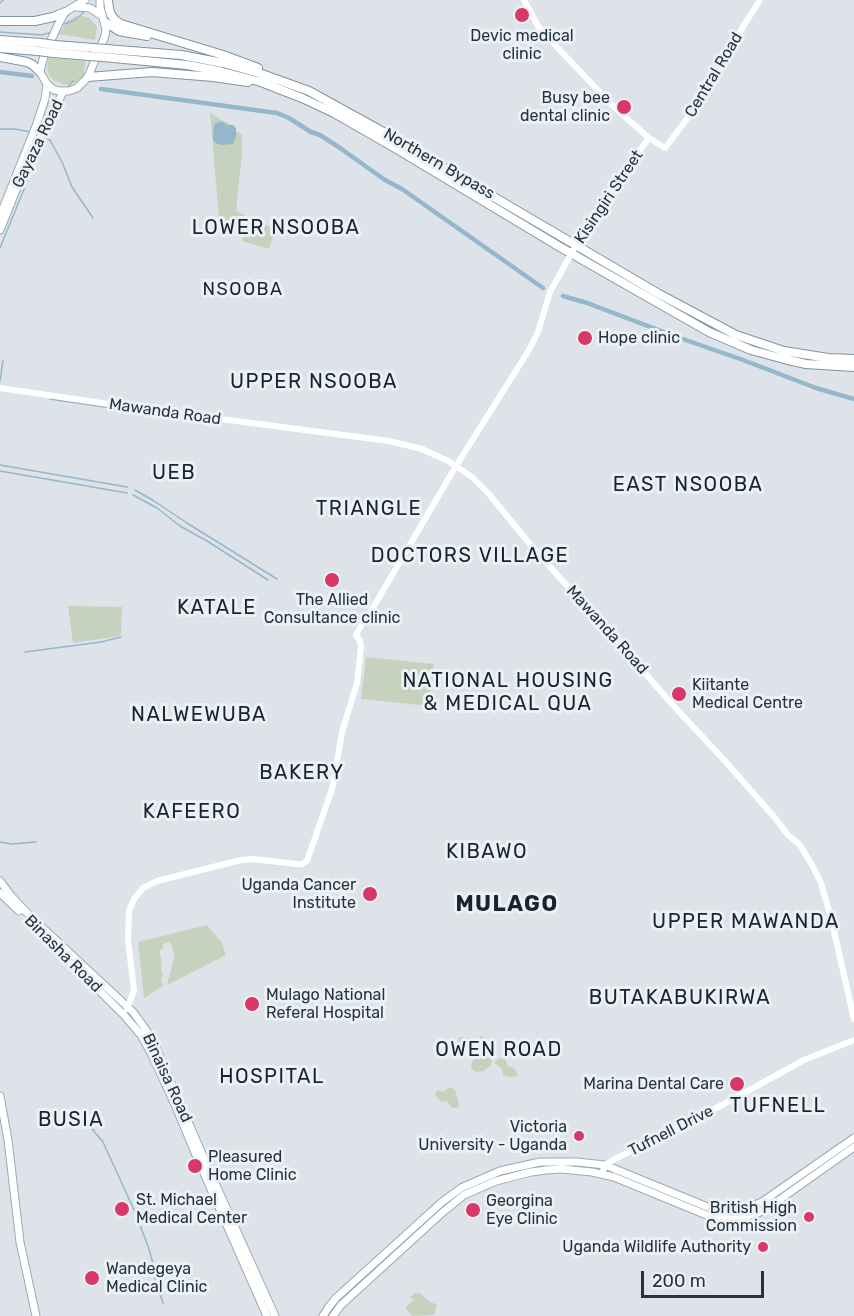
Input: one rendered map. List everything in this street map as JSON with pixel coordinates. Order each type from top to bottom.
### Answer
[{"type":"highway","points":[[108,0],[111,15],[121,24],[266,71],[309,91]]},
{"type":"highway","points":[[0,21],[35,21],[65,12]]},
{"type":"highway","points":[[104,19],[118,31],[181,42]]},
{"type":"highway","name":"Northern Bypass","points":[[0,40],[89,56],[187,65],[261,82],[334,113],[709,332],[751,350],[784,359],[807,364],[854,367]]},
{"type":"highway","name":"Northern Bypass","points":[[0,48],[40,47]]},
{"type":"highway","name":"Northern Bypass","points":[[54,49],[93,48],[195,57],[259,73],[309,91],[668,299],[736,335],[784,351],[828,358],[854,359]]},
{"type":"highway","points":[[0,57],[27,62],[40,72]]},
{"type":"highway","points":[[88,77],[152,72],[261,82]]},
{"type":"main road","points":[[74,8],[85,0]]},
{"type":"main road","points":[[100,0],[104,19],[105,36],[88,77],[69,91],[54,90],[46,84],[40,72],[44,55],[65,12],[81,6],[90,8],[104,19]]},
{"type":"main road","name":"Gayaza Road","points":[[0,216],[36,126],[45,99],[46,84]]},
{"type":"main road","name":"Gayaza Road","points":[[0,230],[27,163],[63,92]]},
{"type":"main road","name":"Binaisa Road","points":[[0,881],[23,908],[128,1006],[146,1030],[157,1050],[275,1316]]},
{"type":"main road","name":"Binasha Road","points":[[0,894],[124,1015]]},
{"type":"main road","name":"Binaisa Road","points":[[124,1015],[141,1035],[151,1053],[267,1316]]},
{"type":"main road","points":[[0,1096],[8,1140],[23,1262],[36,1316]]},
{"type":"main road","points":[[323,1316],[336,1298],[440,1209],[480,1188],[518,1175],[562,1169],[617,1174],[716,1210],[738,1210],[762,1202],[854,1138]]},
{"type":"main road","points":[[333,1316],[341,1305],[461,1188],[500,1171],[524,1164],[554,1161],[605,1165],[617,1174],[714,1218],[741,1218],[758,1213],[772,1205],[854,1147]]},
{"type":"street","points":[[524,0],[538,26],[554,44],[614,106],[649,138]]},
{"type":"street","name":"Central Road","points":[[649,138],[665,148],[702,99],[760,0]]},
{"type":"street","name":"Kisingiri Street","points":[[128,1006],[134,990],[128,940],[128,918],[136,896],[149,885],[234,861],[252,859],[302,864],[307,861],[333,786],[342,732],[357,683],[361,647],[356,635],[456,466],[529,350],[538,332],[550,292],[581,237],[614,185],[649,138]]},
{"type":"street","name":"Mawanda Road","points":[[0,388],[389,441],[422,449],[472,477],[725,761],[787,834],[800,845],[821,883],[854,1018]]},
{"type":"street","points":[[124,1015],[128,1006]]},
{"type":"street","name":"Tufnell Drive","points":[[605,1165],[804,1060],[854,1040]]},
{"type":"street","name":"Tufnell Drive","points":[[616,1159],[617,1174]]},
{"type":"street","points":[[602,1174],[605,1165]]},
{"type":"green space","points":[[77,16],[89,18],[97,26],[95,40],[59,34],[67,21]]},
{"type":"green space","points":[[48,58],[85,61],[84,74],[79,80],[66,85],[53,80],[47,68]]},
{"type":"green space","points":[[210,112],[242,134],[236,211],[273,228],[275,231],[269,249],[242,241],[244,235],[250,238],[254,227],[247,223],[238,222],[234,229],[236,233],[220,230]]},
{"type":"green space","points":[[68,606],[122,607],[121,634],[73,643]]},
{"type":"green space","points":[[366,657],[434,664],[429,706],[361,699]]},
{"type":"green space","points":[[207,925],[222,943],[226,955],[167,985],[175,955],[170,942],[163,944],[163,948],[159,951],[162,961],[163,986],[144,998],[138,942]]},
{"type":"green space","points":[[481,1036],[486,1038],[490,1044],[489,1057],[492,1061],[484,1071],[476,1072],[471,1068],[472,1062],[481,1052],[474,1044],[462,1044],[458,1041],[460,1037],[476,1040]]},
{"type":"green space","points":[[499,1058],[505,1059],[508,1066],[515,1069],[518,1076],[503,1075],[502,1069],[494,1063]]},
{"type":"green space","points":[[450,1087],[455,1090],[459,1105],[457,1108],[452,1108],[447,1101],[442,1102],[435,1094],[438,1090],[444,1092]]},
{"type":"green space","points":[[557,1164],[591,1166],[586,1169],[566,1168],[480,1185],[367,1278],[361,1279],[442,1207],[460,1194],[497,1176],[513,1171]]},
{"type":"green space","points":[[416,1293],[437,1305],[434,1315],[412,1316],[405,1308],[414,1300],[410,1297]]},
{"type":"water","points":[[218,122],[233,125],[236,128],[233,144],[217,144],[213,139],[214,124]]},
{"type":"waterway","points":[[0,3],[3,0]]},
{"type":"waterway","points":[[61,25],[73,21],[84,11]]},
{"type":"waterway","points":[[0,32],[42,35],[52,32]]},
{"type":"waterway","points":[[0,72],[32,76]]},
{"type":"waterway","points":[[68,87],[73,81]]},
{"type":"waterway","points":[[101,89],[277,113],[289,118],[320,135],[385,180],[402,189],[543,288]]},
{"type":"waterway","points":[[0,248],[61,103]]},
{"type":"waterway","points":[[0,129],[31,132]]},
{"type":"waterway","points":[[43,137],[50,140],[72,187],[93,218]]},
{"type":"waterway","points":[[563,296],[816,388],[854,399]]},
{"type":"waterway","points":[[0,381],[3,360]]},
{"type":"waterway","points":[[50,399],[125,410]]},
{"type":"waterway","points":[[137,411],[165,415]]},
{"type":"waterway","points":[[0,465],[127,487]]},
{"type":"waterway","points":[[0,471],[127,493]]},
{"type":"waterway","points":[[135,490],[277,579]]},
{"type":"waterway","points":[[133,495],[268,580]]},
{"type":"waterway","points":[[25,652],[101,642],[121,637]]},
{"type":"waterway","points":[[0,842],[12,844],[36,842]]},
{"type":"waterway","points":[[87,1120],[103,1142],[135,1212],[149,1249],[154,1276],[163,1303]]},
{"type":"place","name":"Devic medical clinic","points":[[522,15]]},
{"type":"place","name":"Busy bee dental clinic","points":[[624,107]]},
{"type":"place","name":"Hope clinic","points":[[585,338]]},
{"type":"place","name":"The Allied Consultance clinic","points":[[332,580]]},
{"type":"place","name":"Kiitante Medical Centre","points":[[679,694]]},
{"type":"place","name":"Uganda Cancer Institute","points":[[370,894]]},
{"type":"place","name":"Mulago National Referal Hospital","points":[[252,1004]]},
{"type":"place","name":"Marina Dental Care","points":[[737,1084]]},
{"type":"place","name":"Victoria University - Uganda","points":[[579,1136]]},
{"type":"place","name":"Pleasured Home Clinic","points":[[195,1166]]},
{"type":"place","name":"St. Michael Medical Center","points":[[122,1209]]},
{"type":"place","name":"Georgina Eye Clinic","points":[[473,1210]]},
{"type":"place","name":"British High Commission","points":[[809,1217]]},
{"type":"place","name":"Uganda Wildlife Authority","points":[[763,1247]]},
{"type":"place","name":"Wandegeya Medical Clinic","points":[[92,1278]]},
{"type":"district","name":"LOWER NSOOBA","points":[[276,228]]},
{"type":"district","name":"NSOOBA","points":[[243,290]]},
{"type":"district","name":"UPPER NSOOBA","points":[[314,382]]},
{"type":"district","name":"UEB","points":[[174,473]]},
{"type":"district","name":"EAST NSOOBA","points":[[688,485]]},
{"type":"district","name":"TRIANGLE","points":[[369,509]]},
{"type":"district","name":"DOCTORS VILLAGE","points":[[470,556]]},
{"type":"district","name":"KATALE","points":[[217,608]]},
{"type":"district","name":"NATIONAL HOUSING & MEDICAL QUA","points":[[508,692]]},
{"type":"district","name":"NALWEWUBA","points":[[199,715]]},
{"type":"district","name":"BAKERY","points":[[302,773]]},
{"type":"district","name":"KAFEERO","points":[[192,812]]},
{"type":"district","name":"KIBAWO","points":[[487,852]]},
{"type":"district","name":"MULAGO","points":[[507,905]]},
{"type":"district","name":"UPPER MAWANDA","points":[[746,922]]},
{"type":"district","name":"BUTAKABUKIRWA","points":[[680,998]]},
{"type":"district","name":"OWEN ROAD","points":[[499,1050]]},
{"type":"district","name":"HOSPITAL","points":[[272,1077]]},
{"type":"district","name":"TUFNELL","points":[[778,1106]]},
{"type":"district","name":"BUSIA","points":[[71,1120]]}]
